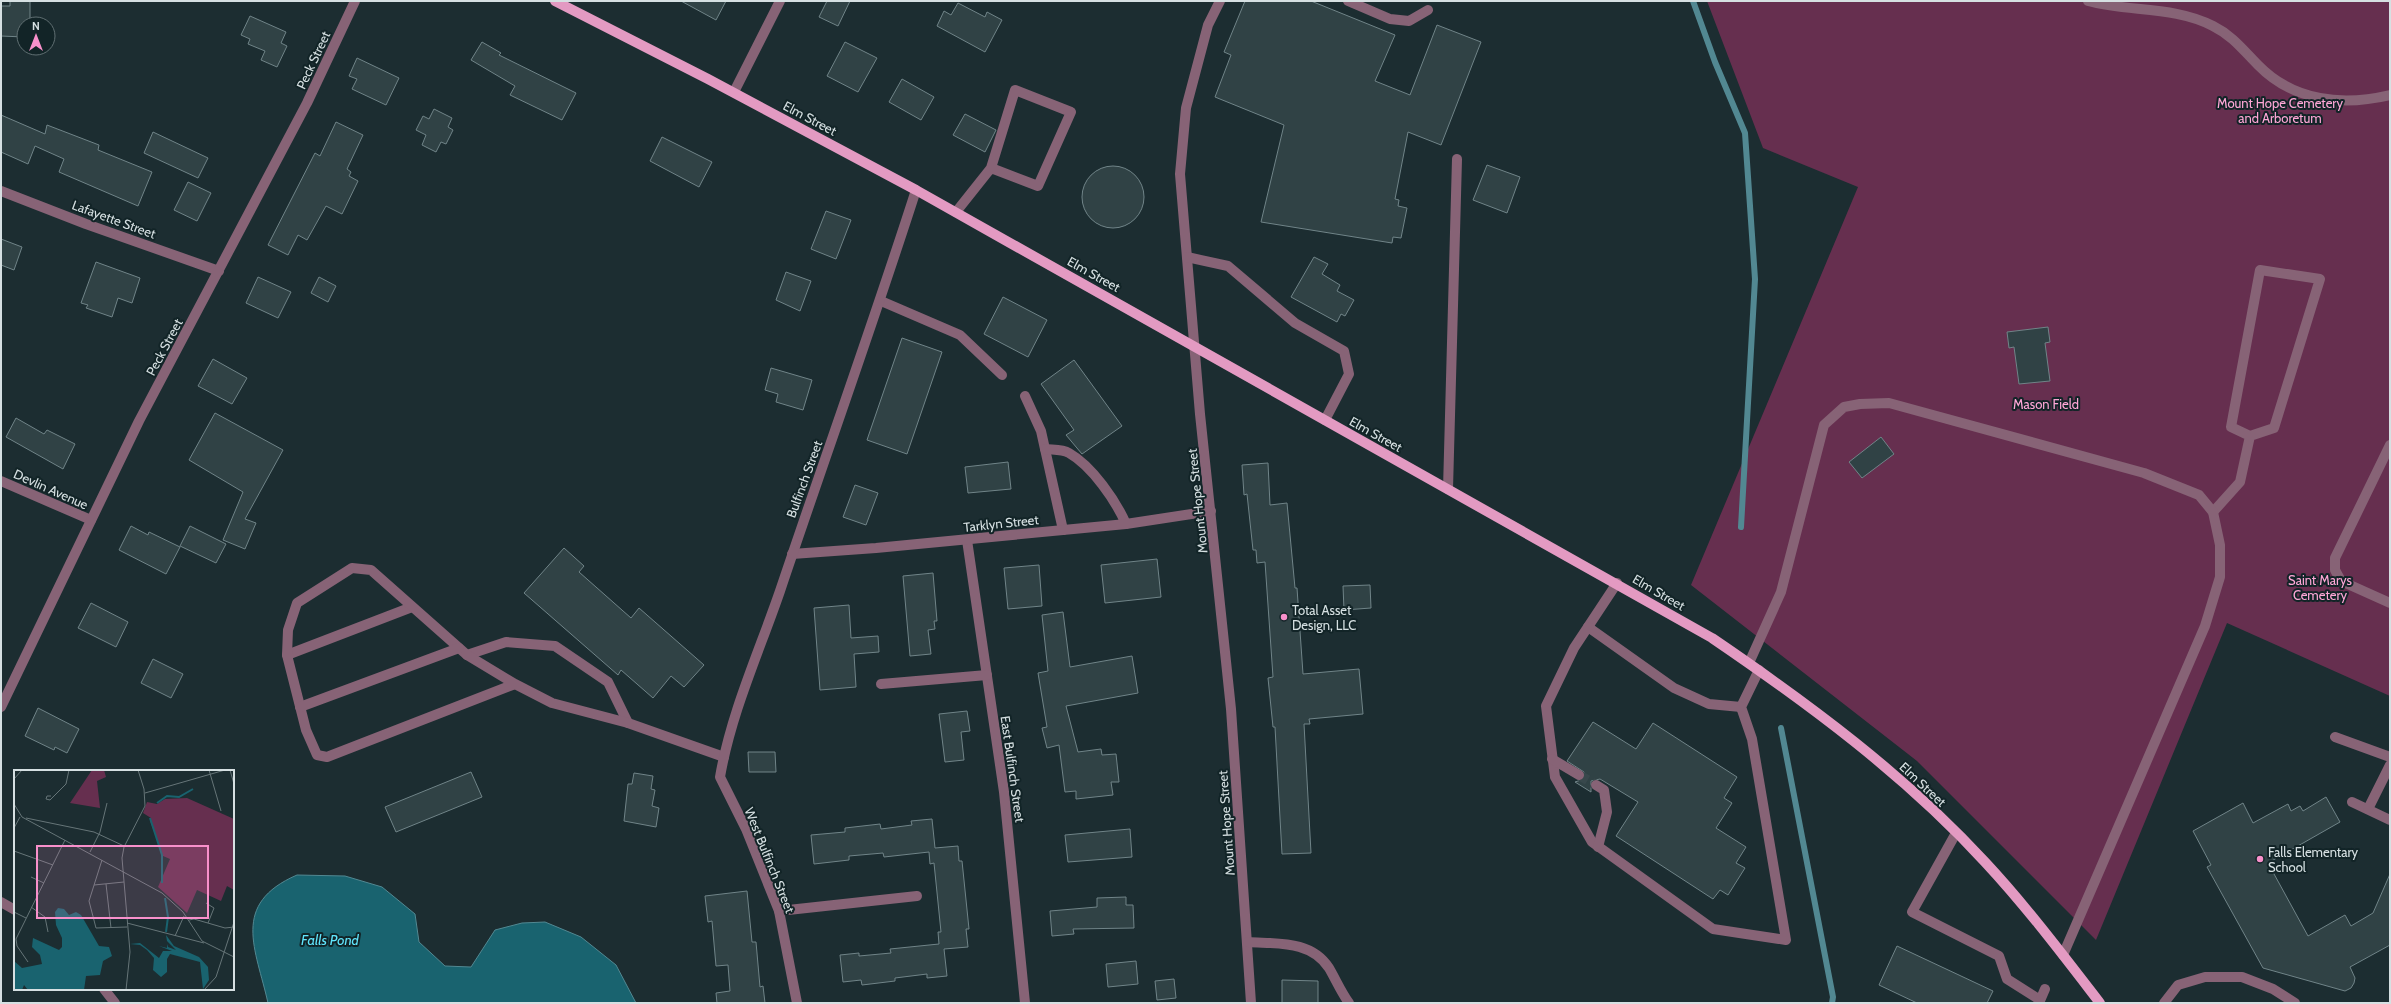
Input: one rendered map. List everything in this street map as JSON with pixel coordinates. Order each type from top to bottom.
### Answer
[{"type":"main road","name":"Elm Street","points":[[555,1],[734,92],[956,212],[1617,583],[1712,638],[1813,708],[1910,787],[1985,862],[2063,955],[2100,1003]]},
{"type":"street","name":"Peck Street","points":[[1,708],[138,421],[307,103],[355,1]]},
{"type":"street","points":[[734,92],[780,1]]},
{"type":"street","points":[[1348,1],[1390,19],[1409,21],[1428,10]]},
{"type":"street","points":[[2088,1],[2188,17],[2212,25],[2240,44],[2258,66],[2279,84],[2303,95],[2335,102],[2370,100],[2390,95]]},
{"type":"street","name":"Mount Hope Street","points":[[1216,2],[1208,25],[1186,108],[1180,174],[1194,345],[1231,709],[1251,1003]]},
{"type":"street","points":[[956,212],[991,168],[1015,90],[1071,112],[1038,186],[991,168]]},
{"type":"street","points":[[1448,489],[1457,159]]},
{"type":"street","name":"Bulfinch Street","points":[[720,778],[724,757],[792,554],[881,301],[916,190]]},
{"type":"street","name":"Lafayette Street","points":[[1,191],[86,224],[219,270]]},
{"type":"street","points":[[1187,257],[1228,266],[1295,323],[1344,351],[1349,374],[1325,420]]},
{"type":"street","points":[[2260,270],[2320,279],[2274,428],[2250,436],[2231,427],[2260,270]]},
{"type":"street","points":[[881,301],[960,335],[1002,375]]},
{"type":"street","points":[[1025,396],[1041,431],[1063,530]]},
{"type":"street","points":[[1749,663],[1781,592],[1824,425],[1844,407],[1860,404],[1889,403],[2144,473],[2198,495],[2212,512],[2220,545],[2220,577],[2205,626],[2063,955]]},
{"type":"street","points":[[2212,512],[2240,482],[2250,436]]},
{"type":"street","points":[[2390,444],[2335,558],[2335,570],[2341,581],[2390,603]]},
{"type":"street","points":[[1045,449],[1069,453],[1080,461],[1114,501],[1126,524]]},
{"type":"street","name":"Devlin Avenue","points":[[1,481],[91,520]]},
{"type":"street","name":"Tarklyn Street","points":[[792,554],[967,540],[1126,524],[1211,511]]},
{"type":"street","name":"East Bulfinch Street","points":[[967,540],[1006,811],[1025,1003]]},
{"type":"street","points":[[515,684],[327,757],[317,755],[306,730],[287,655],[288,630],[297,603],[352,568],[371,570],[467,655],[515,684],[552,703],[628,723],[724,757]]},
{"type":"street","points":[[1617,583],[1574,648],[1546,706],[1555,777],[1592,842],[1713,929],[1786,940],[1752,739],[1741,706],[1759,670]]},
{"type":"street","points":[[287,655],[412,607]]},
{"type":"street","points":[[1588,627],[1674,688],[1709,704],[1741,706]]},
{"type":"street","points":[[467,655],[506,642],[555,646],[608,682],[628,723]]},
{"type":"street","points":[[300,707],[459,648]]},
{"type":"street","points":[[881,684],[987,675]]},
{"type":"street","points":[[2335,737],[2390,757]]},
{"type":"street","points":[[1552,759],[1579,775]]},
{"type":"street","points":[[2368,810],[2390,766]]},
{"type":"street","name":"West Bulfinch Street","points":[[720,778],[746,829],[779,911],[797,1003]]},
{"type":"street","points":[[1596,785],[1604,790],[1607,812],[1598,847]]},
{"type":"street","points":[[2352,802],[2390,820]]},
{"type":"street","points":[[1956,833],[1912,912],[1999,956],[2007,979],[2039,1001],[2045,989]]},
{"type":"street","points":[[779,911],[918,896]]},
{"type":"street","points":[[1,902],[14,909]]},
{"type":"street","points":[[1248,942],[1300,946],[1312,951],[1328,967],[1349,1003]]},
{"type":"street","points":[[2164,1003],[2178,985],[2205,976],[2242,977],[2273,989],[2295,1003]]},
{"type":"street","points":[[105,990],[115,1003]]},
{"type":"green space","name":"Mason Field","points":[[1707,1],[2390,1],[2390,696],[2227,623],[2096,940],[1917,761],[1691,585],[1858,187],[1763,148]]},
{"type":"water","name":"Falls Pond","points":[[297,875],[345,876],[382,887],[415,914],[419,942],[445,966],[471,967],[495,930],[522,923],[545,922],[581,937],[616,965],[636,1003],[268,1003],[254,946],[253,930],[255,914],[263,900],[276,887]]},
{"type":"building","points":[[10,1],[30,1],[30,16],[16,16],[16,37],[1,36],[1,6],[10,6]]},
{"type":"building","points":[[681,1],[726,1],[716,20]]},
{"type":"building","points":[[827,1],[850,1],[838,26],[819,17]]},
{"type":"building","points":[[1245,1],[1311,1],[1395,35],[1375,81],[1410,95],[1437,25],[1481,42],[1441,145],[1408,132],[1395,199],[1399,200],[1398,206],[1407,208],[1401,238],[1393,237],[1392,243],[1261,222],[1284,125],[1215,97],[1231,55],[1224,52]]},
{"type":"building","points":[[958,3],[985,17],[987,12],[1002,20],[985,52],[937,26],[944,11],[951,15]]},
{"type":"building","points":[[250,16],[286,32],[281,43],[287,46],[277,67],[261,60],[265,51],[248,44],[250,39],[241,35]]},
{"type":"building","points":[[482,42],[501,53],[499,55],[576,93],[562,120],[510,95],[515,86],[471,60]]},
{"type":"building","points":[[845,42],[877,58],[858,92],[827,76]]},
{"type":"building","points":[[357,58],[399,78],[386,105],[352,89],[357,79],[349,76]]},
{"type":"building","points":[[902,79],[934,97],[921,120],[889,102]]},
{"type":"building","points":[[434,109],[452,118],[448,127],[453,130],[446,144],[441,142],[436,152],[422,145],[426,135],[416,130],[423,116],[429,119]]},
{"type":"building","points":[[965,114],[996,130],[985,152],[953,135]]},
{"type":"building","points":[[1,115],[45,134],[47,125],[99,145],[98,150],[152,172],[138,206],[59,172],[64,159],[35,146],[28,164],[1,152]]},
{"type":"building","points":[[336,122],[363,135],[347,169],[351,172],[349,176],[358,181],[342,214],[326,206],[307,240],[298,235],[288,255],[268,245],[315,153],[320,156]]},
{"type":"building","points":[[153,132],[208,158],[198,178],[144,153]]},
{"type":"building","points":[[662,137],[712,162],[699,187],[650,161]]},
{"type":"building","points":[[1487,165],[1520,177],[1507,213],[1473,200]]},
{"type":"building","points":[[1107,166],[1119,166],[1135,175],[1142,185],[1144,197],[1142,209],[1135,219],[1119,228],[1107,228],[1096,223],[1087,214],[1082,203],[1082,191],[1087,180],[1096,171]]},
{"type":"building","points":[[188,182],[211,193],[197,221],[174,210]]},
{"type":"building","points":[[826,211],[851,220],[836,259],[811,249]]},
{"type":"building","points":[[1,239],[22,247],[14,270],[1,265]]},
{"type":"building","points":[[1314,257],[1328,264],[1322,274],[1340,285],[1337,291],[1354,300],[1345,316],[1341,314],[1337,322],[1291,297]]},
{"type":"building","points":[[96,262],[140,278],[132,303],[118,298],[112,317],[86,308],[88,305],[81,303]]},
{"type":"building","points":[[786,272],[811,281],[800,311],[776,300]]},
{"type":"building","points":[[258,277],[291,292],[278,318],[246,303]]},
{"type":"building","points":[[319,277],[336,286],[328,302],[311,293]]},
{"type":"building","points":[[1003,297],[1047,320],[1028,357],[984,334]]},
{"type":"building","points":[[2048,327],[2050,342],[2045,343],[2050,381],[2019,384],[2014,347],[2009,348],[2007,332]]},
{"type":"building","points":[[902,338],[942,352],[907,454],[867,440]]},
{"type":"building","points":[[213,359],[247,378],[232,404],[198,386]]},
{"type":"building","points":[[1074,360],[1122,426],[1082,454],[1066,435],[1074,430],[1041,384]]},
{"type":"building","points":[[771,368],[812,380],[803,410],[776,402],[778,394],[765,390]]},
{"type":"building","points":[[215,413],[283,450],[245,519],[256,523],[245,549],[223,540],[243,492],[189,460]]},
{"type":"building","points":[[16,418],[44,434],[47,430],[75,444],[63,469],[6,437]]},
{"type":"building","points":[[1881,437],[1894,454],[1862,478],[1849,462]]},
{"type":"building","points":[[1008,462],[1011,489],[968,493],[965,467]]},
{"type":"building","points":[[1268,463],[1270,505],[1287,503],[1295,588],[1297,588],[1303,674],[1359,669],[1363,714],[1309,719],[1310,724],[1304,724],[1311,853],[1282,854],[1275,727],[1273,727],[1268,678],[1273,677],[1265,562],[1257,563],[1256,550],[1253,550],[1247,494],[1244,495],[1242,465]]},
{"type":"building","points":[[855,485],[878,493],[866,525],[843,517]]},
{"type":"building","points":[[131,526],[148,535],[149,532],[180,547],[166,574],[119,550]]},
{"type":"building","points":[[190,526],[226,544],[216,563],[180,546]]},
{"type":"building","points":[[564,548],[584,566],[579,572],[631,618],[639,608],[704,665],[684,687],[671,676],[653,698],[621,670],[618,675],[524,593]]},
{"type":"building","points":[[1157,559],[1161,597],[1105,603],[1101,565]]},
{"type":"building","points":[[1039,565],[1042,606],[1008,609],[1004,568]]},
{"type":"building","points":[[933,573],[937,621],[934,621],[935,629],[928,630],[931,654],[910,656],[903,576]]},
{"type":"building","points":[[1370,585],[1371,608],[1344,610],[1343,586]]},
{"type":"building","points":[[91,603],[128,622],[116,647],[78,628]]},
{"type":"building","points":[[849,605],[851,638],[878,636],[879,652],[854,654],[856,687],[820,690],[814,608]]},
{"type":"building","points":[[1063,612],[1070,667],[1132,656],[1138,693],[1066,706],[1078,752],[1101,749],[1102,755],[1116,754],[1119,782],[1111,782],[1113,795],[1076,799],[1076,791],[1065,792],[1059,745],[1047,748],[1042,728],[1047,727],[1038,673],[1048,671],[1042,615]]},
{"type":"building","points":[[153,659],[183,674],[171,698],[141,683]]},
{"type":"building","points":[[38,708],[79,729],[67,753],[55,747],[54,750],[25,736]]},
{"type":"building","points":[[967,711],[970,731],[961,732],[964,760],[945,762],[939,714]]},
{"type":"building","points":[[1593,722],[1636,749],[1653,723],[1737,777],[1724,798],[1732,803],[1716,828],[1746,847],[1736,863],[1745,868],[1728,895],[1720,890],[1713,899],[1616,836],[1638,802],[1600,779],[1591,781],[1591,792],[1575,782],[1584,779],[1584,772],[1567,761]]},
{"type":"building","points":[[748,752],[775,752],[776,772],[749,772]]},
{"type":"building","points":[[471,772],[482,797],[396,832],[385,807]]},
{"type":"building","points":[[634,773],[653,776],[651,789],[655,790],[652,806],[659,808],[656,827],[624,821],[628,784],[632,784]]},
{"type":"building","points":[[2326,797],[2340,822],[2268,863],[2308,936],[2345,915],[2351,926],[2373,913],[2390,874],[2390,945],[2350,967],[2355,978],[2354,983],[2351,988],[2345,991],[2263,968],[2207,867],[2211,865],[2193,831],[2243,803],[2253,823],[2288,804],[2291,811],[2300,806],[2303,811]]},
{"type":"building","points":[[932,819],[935,848],[958,846],[959,861],[962,861],[969,929],[966,929],[968,947],[944,949],[947,976],[927,978],[927,974],[895,978],[895,981],[862,985],[861,980],[843,982],[840,955],[859,953],[859,956],[891,953],[890,949],[939,944],[938,932],[941,932],[934,863],[930,864],[929,852],[884,857],[883,853],[849,856],[849,860],[814,864],[811,835],[845,832],[845,828],[880,824],[881,829],[912,825],[911,821]]},
{"type":"building","points":[[1130,829],[1132,857],[1068,862],[1065,835]]},
{"type":"building","points":[[747,891],[752,942],[756,942],[760,987],[763,986],[765,1003],[717,1003],[716,993],[730,991],[728,965],[716,966],[712,921],[708,922],[705,896]]},
{"type":"building","points":[[1126,897],[1126,905],[1133,905],[1134,928],[1073,929],[1074,934],[1052,936],[1050,911],[1097,907],[1097,898]]},
{"type":"building","points":[[1897,946],[1993,991],[1987,1003],[1917,1003],[1879,985]]},
{"type":"building","points":[[1136,961],[1138,984],[1108,987],[1106,964]]},
{"type":"building","points":[[1174,979],[1176,998],[1157,1000],[1155,981]]},
{"type":"building","points":[[1282,980],[1318,981],[1318,1003],[1282,1003]]},
{"type":"waterway","points":[[1693,1],[1715,62],[1745,133],[1755,279],[1741,527]]},
{"type":"waterway","points":[[1781,728],[1833,997],[1832,1003]]},
{"type":"tunnel","points":[[1579,775],[1596,785]]},
{"type":"place","name":"Total Asset Design, LLC","points":[[1284,617]]},
{"type":"place","name":"Falls Elementary School","points":[[2260,859]]},
{"type":"park label","name":"Mount Hope Cemetery and Arboretum","points":[[2280,110]]},
{"type":"park label","name":"Saint Marys Cemetery","points":[[2320,588]]}]
